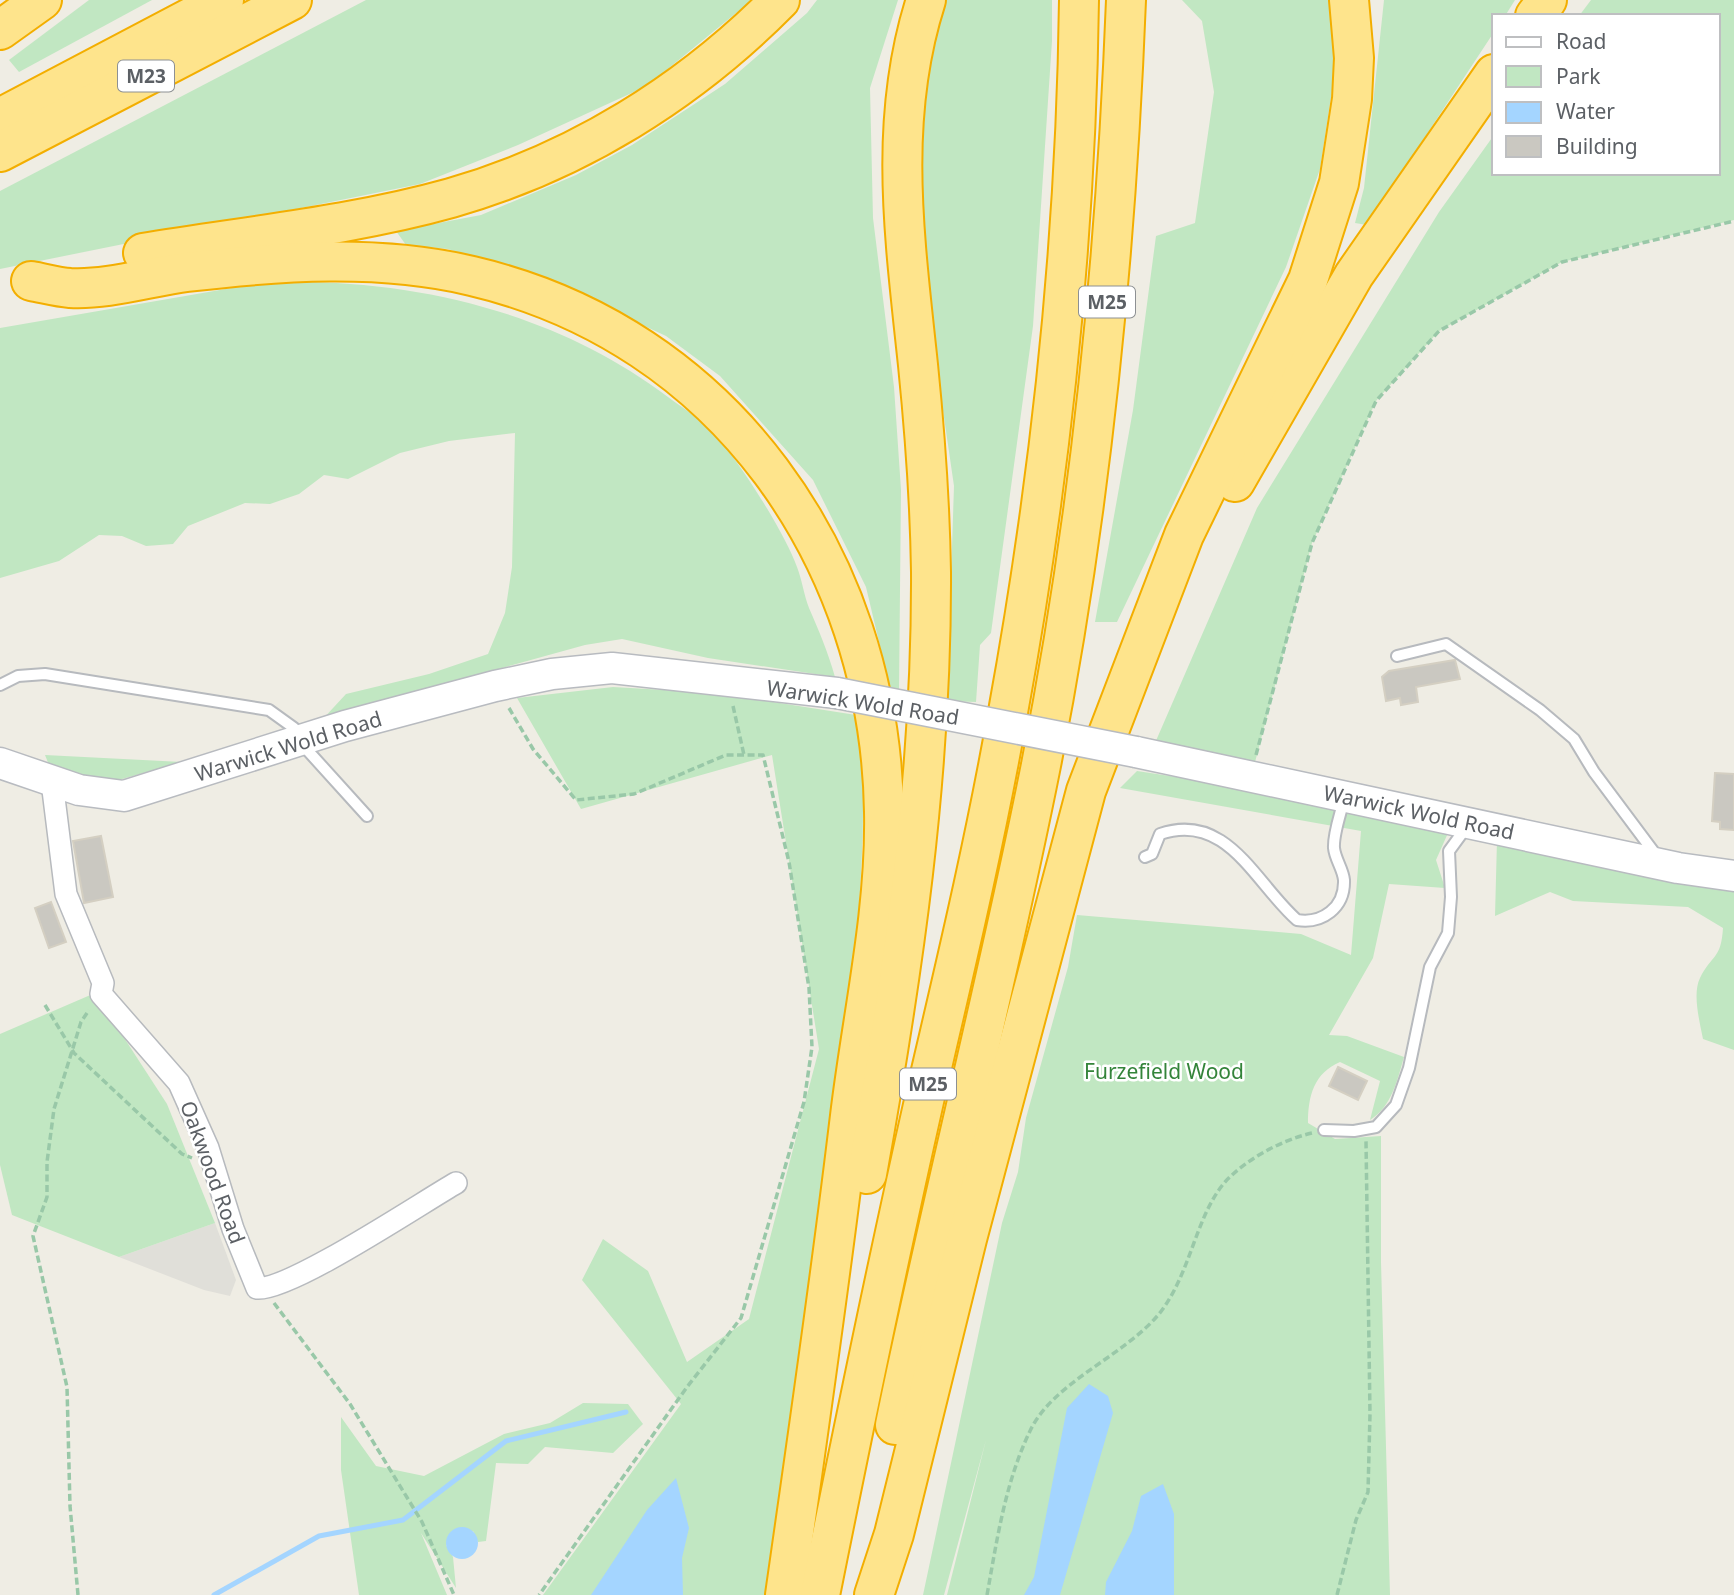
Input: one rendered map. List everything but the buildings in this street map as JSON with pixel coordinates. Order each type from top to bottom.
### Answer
[{"type":"highway","points":[[0,30],[42,0]]},
{"type":"highway","name":"M23","points":[[0,118],[224,0]]},
{"type":"highway","name":"M23","points":[[0,152],[292,0]]},
{"type":"highway","points":[[15,285],[68,266],[361,218],[489,186],[566,153],[650,108],[734,46],[780,0]]},
{"type":"highway","points":[[807,1595],[812,1532],[840,1336],[906,941],[925,768],[930,662],[928,500],[918,365],[903,229],[901,160],[902,114],[909,68],[926,0]]},
{"type":"highway","name":"M25","points":[[820,1595],[860,1393],[980,854],[1020,642],[1044,480],[1063,307],[1076,107],[1079,0]]},
{"type":"highway","name":"M25","points":[[863,1595],[907,1366],[1028,829],[1070,603],[1105,329],[1120,139],[1126,0]]},
{"type":"highway","points":[[874,1595],[894,1534],[967,1239],[1086,791],[1184,535],[1308,280],[1339,183],[1354,58],[1349,0]]},
{"type":"highway","points":[[1155,612],[1201,540],[1354,275],[1492,77]]},
{"type":"highway","points":[[15,285],[72,288],[186,272],[309,262],[389,264],[474,276],[563,305],[626,339],[673,371],[742,435],[800,511],[840,589],[867,677],[882,771],[884,846],[832,1261],[785,1595]]},
{"type":"street","name":"Warwick Wold Road","points":[[0,763],[79,790],[124,796],[300,743],[345,726],[495,686],[552,674],[612,668],[837,693],[1251,774],[1663,864],[1734,876]]},
{"type":"street","name":"Oakwood Road","points":[[52,782],[66,894],[103,984],[101,994],[179,1083],[208,1148],[233,1229],[257,1288],[264,1289]]},
{"type":"street","points":[[264,1289],[300,1275],[456,1183]]},
{"type":"lane","points":[[1397,656],[1446,644],[1540,710],[1574,739],[1594,772],[1663,864]]},
{"type":"lane","points":[[0,685],[18,676],[45,674],[270,710],[294,728],[300,743],[368,816]]},
{"type":"lane","points":[[1145,858],[1152,854],[1160,834],[1191,829],[1215,834],[1297,920],[1321,919],[1332,911],[1342,896],[1344,879],[1334,848],[1344,796]]},
{"type":"lane","points":[[1324,1130],[1366,1129],[1376,1126],[1396,1105],[1409,1068],[1430,967],[1448,933],[1451,897],[1449,851],[1470,822]]},
{"type":"path","points":[[1251,774],[1312,543],[1376,401],[1439,331],[1562,262],[1734,221]]},
{"type":"path","points":[[728,681],[744,755]]},
{"type":"path","points":[[495,686],[533,749],[576,800],[634,794],[726,755],[763,755],[789,862],[809,988],[812,1047],[804,1102],[741,1318],[687,1387],[539,1595]]},
{"type":"path","points":[[78,1595],[70,1506],[67,1387],[33,1236],[47,1197],[47,1162],[54,1109],[74,1053],[81,1022],[101,994]]},
{"type":"path","points":[[45,1005],[74,1053],[182,1154],[194,1159]]},
{"type":"path","points":[[1337,1595],[1356,1520],[1368,1492],[1370,1402],[1366,1129]]},
{"type":"path","points":[[987,1595],[1009,1485],[1030,1430],[1045,1408],[1112,1357],[1159,1313],[1188,1264],[1204,1220],[1225,1182],[1269,1150],[1298,1136],[1324,1130]]},
{"type":"path","points":[[264,1289],[350,1404],[422,1522],[454,1595]]},
{"type":"shaded area","points":[[215,1223],[236,1280],[230,1296],[204,1290],[119,1257]]},
{"type":"green space","points":[[89,0],[152,0],[19,72],[9,60]]},
{"type":"green space","points":[[366,0],[752,0],[647,86],[518,145],[420,184],[0,269],[0,191]]},
{"type":"green space","points":[[817,0],[898,0],[870,88],[873,218],[894,387],[901,490],[899,691],[890,688],[866,587],[813,480],[720,376],[666,336],[572,292],[448,249],[406,245],[396,231],[481,215],[576,175],[632,145],[725,84],[807,13]]},
{"type":"green space","points":[[940,0],[1052,0],[1052,41],[1033,326],[991,633],[980,645],[976,702],[947,701],[954,486],[932,335],[916,174],[927,29]]},
{"type":"green space","points":[[1182,0],[1329,0],[1337,58],[1320,169],[1286,267],[1117,622],[1095,622],[1133,410],[1156,236],[1195,223],[1214,92],[1202,21]]},
{"type":"green space","points":[[1384,0],[1515,0],[1506,14],[1492,14],[1492,35],[1367,225],[1355,223],[1364,188]]},
{"type":"green space","points":[[1591,0],[1734,0],[1734,220],[1562,262],[1439,331],[1376,401],[1312,543],[1254,766],[1155,743],[1257,508],[1439,212],[1492,138],[1492,175],[1720,175],[1720,14],[1580,14]]},
{"type":"green space","points":[[290,282],[390,288],[440,296],[488,308],[536,324],[582,344],[626,368],[689,412],[721,441],[759,495],[782,534],[797,567],[807,603],[835,677],[708,658],[622,639],[585,645],[321,721],[346,694],[429,674],[488,654],[505,613],[512,567],[515,433],[449,441],[400,453],[348,479],[324,475],[299,494],[270,504],[245,503],[188,526],[173,544],[146,546],[122,536],[99,535],[59,561],[0,578],[0,328],[243,286]]},
{"type":"green space","points":[[613,687],[716,693],[856,715],[863,794],[858,926],[765,1595],[543,1595],[681,1404],[582,1280],[603,1239],[648,1271],[687,1362],[749,1319],[819,1049],[772,755],[581,809],[517,698]]},
{"type":"green space","points":[[45,755],[182,762],[108,783],[53,775]]},
{"type":"green space","name":"Furzefield Wood","points":[[1137,771],[1301,796],[1448,833],[1436,860],[1445,888],[1389,884],[1373,958],[1329,1035],[1347,1036],[1404,1057],[1389,1100],[1370,1120],[1380,1081],[1340,1062],[1318,1079],[1311,1095],[1308,1113],[1308,1123],[1335,1139],[1381,1136],[1381,1262],[1390,1595],[947,1595],[986,1440],[944,1595],[923,1595],[1002,1223],[1018,1172],[1026,1118],[1068,967],[1077,915],[1301,934],[1351,955],[1361,831],[1120,788]]},
{"type":"green space","points":[[1497,840],[1661,879],[1734,891],[1734,1050],[1703,1039],[1697,1009],[1700,978],[1718,952],[1723,928],[1688,907],[1573,901],[1550,892],[1495,916]]},
{"type":"green space","points":[[95,993],[167,1104],[215,1223],[119,1257],[12,1215],[0,1165],[0,1034]]},
{"type":"green space","points":[[583,1403],[628,1404],[643,1424],[613,1453],[545,1447],[528,1464],[496,1463],[486,1541],[478,1542],[473,1531],[446,1545],[453,1557],[456,1588],[421,1533],[447,1595],[359,1595],[341,1470],[341,1417],[376,1466],[424,1476],[504,1434],[550,1423]]},
{"type":"water","points":[[1089,1384],[1108,1396],[1113,1413],[1060,1595],[1024,1595],[1034,1577],[1067,1408]]},
{"type":"water","points":[[676,1478],[689,1528],[682,1558],[683,1595],[591,1595],[647,1510]]},
{"type":"water","points":[[1163,1484],[1174,1514],[1174,1595],[1105,1595],[1106,1582],[1132,1531],[1141,1496]]},
{"type":"water","points":[[462,1527],[473,1532],[478,1543],[473,1554],[462,1559],[451,1554],[446,1543],[451,1532]]},
{"type":"waterway","points":[[214,1595],[319,1536],[403,1520],[506,1441],[626,1412]]}]
